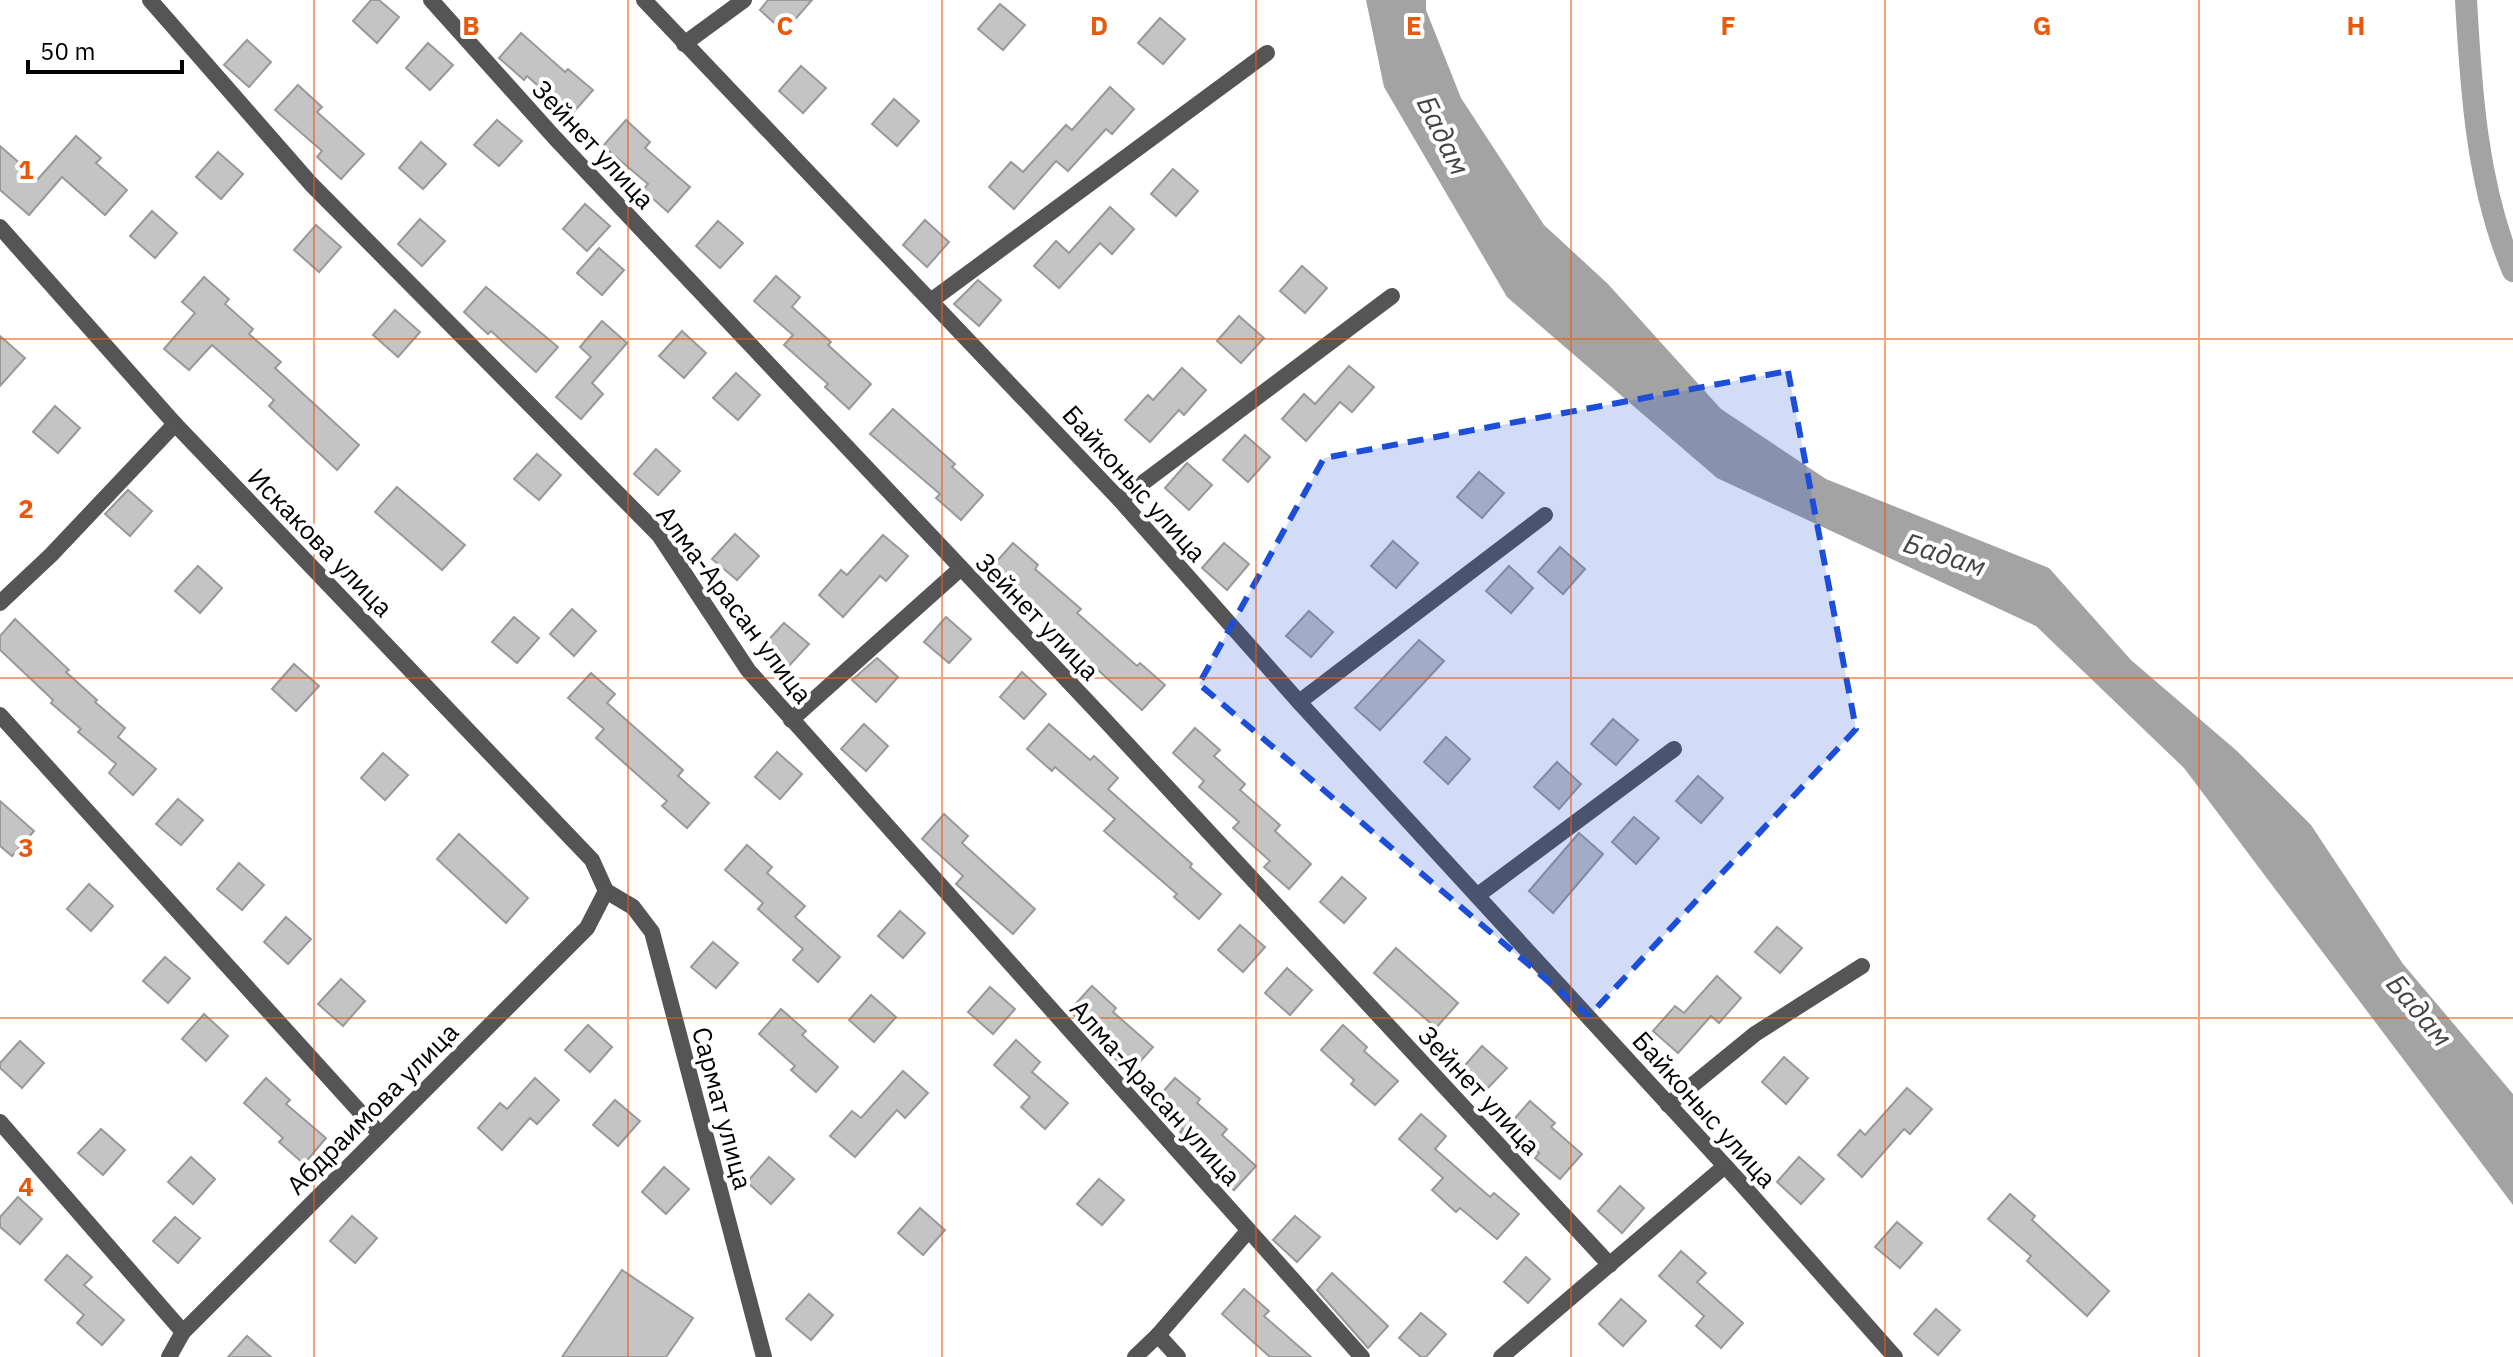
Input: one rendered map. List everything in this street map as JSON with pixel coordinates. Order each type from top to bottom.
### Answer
[{"type":"street","name":"Алма-Арасан улица","points":[[150,0],[311,184],[659,535],[748,670],[1362,1357]]},
{"type":"street","name":"Зейнет улица","points":[[431,0],[555,138],[1103,718],[1610,1265]]},
{"type":"street","name":"Байконыс улица","points":[[644,0],[1120,500],[1299,702],[1725,1166],[1895,1357]]},
{"type":"street","points":[[684,44],[744,0]]},
{"type":"street","points":[[932,300],[1267,53]]},
{"type":"street","name":"Искакова улица","points":[[0,227],[175,424],[592,860],[606,891]]},
{"type":"street","points":[[1120,500],[1392,296]]},
{"type":"street","points":[[0,603],[51,555],[175,424]]},
{"type":"street","points":[[1299,702],[1545,515]]},
{"type":"street","points":[[791,720],[960,569]]},
{"type":"street","points":[[0,715],[380,1134]]},
{"type":"street","points":[[1478,895],[1674,749]]},
{"type":"street","name":"Абдраимова улица","points":[[169,1357],[183,1332],[587,928],[606,891]]},
{"type":"street","name":"Сармат улица","points":[[606,891],[633,907],[652,932],[764,1357]]},
{"type":"street","points":[[1668,1105],[1755,1034],[1862,966]]},
{"type":"street","points":[[0,1122],[183,1332]]},
{"type":"street","points":[[1501,1357],[1725,1166]]},
{"type":"street","points":[[1135,1357],[1158,1335],[1248,1231]]},
{"type":"street","points":[[1158,1335],[1178,1357]]},
{"type":"highlighted area","points":[[1788,371],[1856,729],[1589,1016],[1199,684],[1324,458]]},
{"type":"water","name":"Бадам","points":[[1366,0],[1426,0],[1426,10],[1461,98],[1544,225],[1608,284],[1721,409],[1826,479],[2049,568],[2131,660],[2237,751],[2311,825],[2403,964],[2513,1094],[2513,1205],[2184,768],[2036,626],[1717,478],[1507,297],[1384,87]]},
{"type":"building","points":[[371,0],[379,0],[399,17],[377,43],[353,21]]},
{"type":"building","points":[[768,0],[812,0],[784,32],[760,10]]},
{"type":"building","points":[[1000,4],[1025,25],[1003,50],[978,29]]},
{"type":"building","points":[[1160,18],[1185,39],[1163,64],[1138,43]]},
{"type":"building","points":[[521,33],[565,72],[568,69],[593,90],[571,115],[527,76],[524,80],[499,58]]},
{"type":"building","points":[[247,40],[271,62],[249,87],[224,65]]},
{"type":"building","points":[[428,43],[453,65],[430,90],[406,68]]},
{"type":"building","points":[[801,66],[826,88],[803,113],[779,91]]},
{"type":"building","points":[[298,85],[322,107],[317,112],[364,154],[341,179],[317,157],[322,151],[275,110]]},
{"type":"building","points":[[1110,87],[1134,109],[1112,134],[1106,129],[1068,171],[1056,161],[1014,209],[989,187],[1011,162],[1023,172],[1066,125],[1072,130]]},
{"type":"building","points":[[894,99],[919,121],[897,146],[872,124]]},
{"type":"building","points":[[497,120],[522,141],[499,166],[474,145]]},
{"type":"building","points":[[626,120],[650,142],[645,148],[690,187],[668,212],[643,190],[648,184],[603,146]]},
{"type":"building","points":[[76,136],[101,158],[96,163],[127,190],[105,215],[62,177],[29,215],[0,190],[0,146],[38,179]]},
{"type":"building","points":[[421,142],[446,164],[423,189],[399,168]]},
{"type":"building","points":[[218,152],[243,174],[221,199],[196,177]]},
{"type":"building","points":[[1173,169],[1198,191],[1176,216],[1151,194]]},
{"type":"building","points":[[585,204],[610,226],[587,251],[563,229]]},
{"type":"building","points":[[1110,207],[1134,229],[1112,254],[1100,243],[1059,288],[1034,266],[1056,241],[1069,253]]},
{"type":"building","points":[[152,211],[177,233],[155,258],[130,236]]},
{"type":"building","points":[[420,219],[445,241],[422,266],[398,244]]},
{"type":"building","points":[[925,220],[949,242],[927,267],[903,245]]},
{"type":"building","points":[[718,221],[743,243],[720,268],[696,246]]},
{"type":"building","points":[[316,225],[341,247],[319,272],[294,250]]},
{"type":"building","points":[[599,248],[624,270],[602,295],[577,273]]},
{"type":"building","points":[[1302,266],[1327,288],[1305,313],[1280,291]]},
{"type":"building","points":[[776,276],[800,297],[792,307],[871,384],[849,409],[825,387],[828,384],[784,345],[793,335],[754,301]]},
{"type":"building","points":[[204,277],[229,299],[225,304],[253,329],[249,334],[281,362],[275,368],[359,445],[337,470],[269,406],[274,400],[212,345],[189,370],[164,349],[195,313],[182,302]]},
{"type":"building","points":[[978,280],[1001,300],[979,326],[954,304]]},
{"type":"building","points":[[486,287],[558,347],[536,372],[491,331],[488,334],[464,312]]},
{"type":"building","points":[[395,310],[420,332],[398,357],[373,335]]},
{"type":"building","points":[[1239,316],[1264,338],[1241,363],[1217,341]]},
{"type":"building","points":[[602,321],[627,343],[592,383],[603,394],[581,419],[556,397],[591,357],[580,347]]},
{"type":"building","points":[[682,331],[706,353],[684,378],[659,356]]},
{"type":"building","points":[[0,336],[25,358],[0,386]]},
{"type":"building","points":[[1349,366],[1374,387],[1352,412],[1340,402],[1306,441],[1282,419],[1304,394],[1315,404]]},
{"type":"building","points":[[1182,368],[1206,390],[1184,415],[1179,410],[1150,442],[1125,420],[1148,395],[1153,400]]},
{"type":"building","points":[[736,373],[760,395],[738,420],[713,398]]},
{"type":"building","points":[[55,406],[80,428],[58,453],[33,432]]},
{"type":"building","points":[[893,409],[955,464],[952,467],[983,495],[961,520],[936,498],[940,494],[870,434]]},
{"type":"building","points":[[1245,435],[1270,457],[1248,482],[1223,460]]},
{"type":"building","points":[[656,449],[680,471],[658,495],[634,474]]},
{"type":"building","points":[[537,454],[561,475],[539,500],[514,479]]},
{"type":"building","points":[[1187,463],[1212,485],[1189,510],[1165,488]]},
{"type":"building","points":[[1479,472],[1504,493],[1482,518],[1457,497]]},
{"type":"building","points":[[397,487],[465,545],[442,570],[375,512]]},
{"type":"building","points":[[128,490],[152,511],[130,536],[105,514]]},
{"type":"building","points":[[735,534],[759,556],[737,580],[712,559]]},
{"type":"building","points":[[883,535],[908,556],[886,581],[880,576],[843,617],[819,595],[841,570],[847,575]]},
{"type":"building","points":[[1393,541],[1418,563],[1396,588],[1371,566]]},
{"type":"building","points":[[1013,543],[1038,565],[1035,569],[1081,609],[1077,613],[1137,666],[1140,663],[1165,685],[1142,710],[1098,670],[1095,674],[1071,652],[1074,648],[1034,613],[1037,609],[991,568]]},
{"type":"building","points":[[1224,543],[1249,564],[1227,590],[1202,568]]},
{"type":"building","points":[[1560,547],[1585,569],[1563,594],[1538,572]]},
{"type":"building","points":[[198,566],[222,588],[200,613],[175,591]]},
{"type":"building","points":[[1509,566],[1533,588],[1511,613],[1486,591]]},
{"type":"building","points":[[572,609],[596,631],[574,656],[550,634]]},
{"type":"building","points":[[1309,611],[1333,632],[1311,657],[1286,636]]},
{"type":"building","points":[[514,617],[539,638],[517,663],[492,642]]},
{"type":"building","points":[[946,617],[971,639],[949,663],[924,642]]},
{"type":"building","points":[[15,619],[69,670],[66,672],[97,700],[95,702],[125,728],[118,737],[156,769],[133,795],[109,773],[116,764],[78,732],[81,729],[0,650],[0,636]]},
{"type":"building","points":[[784,623],[809,644],[786,669],[762,647]]},
{"type":"building","points":[[1419,640],[1444,661],[1380,730],[1355,708]]},
{"type":"building","points":[[877,658],[898,677],[876,702],[852,680]]},
{"type":"building","points":[[294,664],[319,686],[296,711],[272,689]]},
{"type":"building","points":[[1022,672],[1046,694],[1024,719],[1000,697]]},
{"type":"building","points":[[591,673],[615,694],[607,703],[683,770],[678,776],[709,803],[687,828],[662,806],[667,801],[596,738],[604,729],[568,698]]},
{"type":"building","points":[[1613,719],[1638,740],[1616,765],[1591,744]]},
{"type":"building","points":[[864,724],[888,746],[866,771],[841,749]]},
{"type":"building","points":[[1049,724],[1090,760],[1094,756],[1118,778],[1108,789],[1221,894],[1199,919],[1174,897],[1177,894],[1104,831],[1115,819],[1055,767],[1052,771],[1027,749]]},
{"type":"building","points":[[1195,728],[1220,750],[1214,756],[1245,784],[1240,790],[1280,825],[1275,831],[1311,864],[1289,889],[1264,867],[1270,861],[1233,828],[1239,822],[1199,787],[1204,781],[1173,753]]},
{"type":"building","points":[[1446,737],[1470,759],[1448,784],[1424,762]]},
{"type":"building","points":[[777,752],[802,774],[780,799],[755,777]]},
{"type":"building","points":[[383,753],[408,775],[385,800],[361,778]]},
{"type":"building","points":[[1557,762],[1581,784],[1559,809],[1534,787]]},
{"type":"building","points":[[1698,776],[1723,798],[1701,823],[1676,801]]},
{"type":"building","points":[[178,799],[203,820],[181,845],[156,824]]},
{"type":"building","points":[[0,801],[34,831],[12,856],[0,846]]},
{"type":"building","points":[[944,814],[968,836],[962,843],[1035,909],[1013,934],[956,884],[963,876],[922,839]]},
{"type":"building","points":[[1634,817],[1659,838],[1636,864],[1612,842]]},
{"type":"building","points":[[1579,833],[1603,854],[1553,913],[1529,891]]},
{"type":"building","points":[[459,834],[528,898],[506,923],[437,859]]},
{"type":"building","points":[[747,845],[772,867],[767,873],[805,906],[795,917],[840,957],[818,982],[793,960],[803,949],[758,909],[763,903],[725,870]]},
{"type":"building","points":[[239,863],[264,885],[242,910],[217,889]]},
{"type":"building","points":[[1342,877],[1366,898],[1344,923],[1320,902]]},
{"type":"building","points":[[89,884],[113,906],[91,931],[67,909]]},
{"type":"building","points":[[900,911],[925,933],[903,958],[878,936]]},
{"type":"building","points":[[286,917],[311,939],[288,964],[264,942]]},
{"type":"building","points":[[1240,925],[1265,947],[1243,972],[1218,950]]},
{"type":"building","points":[[1777,927],[1802,948],[1780,973],[1755,952]]},
{"type":"building","points":[[713,942],[738,963],[716,988],[691,967]]},
{"type":"building","points":[[1396,948],[1458,1003],[1436,1028],[1374,973]]},
{"type":"building","points":[[165,957],[190,978],[168,1003],[143,981]]},
{"type":"building","points":[[1287,968],[1312,990],[1290,1015],[1265,993]]},
{"type":"building","points":[[1717,976],[1741,998],[1719,1023],[1711,1016],[1678,1053],[1653,1031],[1675,1006],[1684,1013]]},
{"type":"building","points":[[341,979],[365,1001],[343,1026],[318,1004]]},
{"type":"building","points":[[1092,986],[1116,1008],[1113,1012],[1153,1047],[1131,1072],[1106,1051],[1110,1047],[1069,1011]]},
{"type":"building","points":[[990,987],[1015,1009],[993,1034],[968,1012]]},
{"type":"building","points":[[871,995],[896,1017],[874,1042],[849,1020]]},
{"type":"building","points":[[781,1009],[806,1031],[802,1035],[838,1067],[816,1092],[791,1070],[795,1066],[759,1034]]},
{"type":"building","points":[[204,1014],[228,1036],[206,1061],[182,1039]]},
{"type":"building","points":[[588,1025],[612,1047],[590,1072],[565,1050]]},
{"type":"building","points":[[1343,1025],[1367,1047],[1364,1051],[1398,1081],[1375,1105],[1351,1084],[1354,1080],[1321,1050]]},
{"type":"building","points":[[1016,1040],[1040,1062],[1032,1072],[1068,1103],[1045,1129],[1021,1107],[1030,1097],[994,1065]]},
{"type":"building","points":[[20,1041],[44,1063],[22,1088],[0,1068],[0,1063]]},
{"type":"building","points":[[1482,1046],[1507,1068],[1484,1092],[1460,1071]]},
{"type":"building","points":[[1784,1057],[1808,1078],[1786,1104],[1762,1082]]},
{"type":"building","points":[[903,1071],[928,1093],[905,1118],[897,1110],[855,1157],[830,1136],[852,1111],[861,1118]]},
{"type":"building","points":[[266,1078],[290,1100],[286,1104],[326,1138],[304,1164],[279,1142],[283,1138],[244,1103]]},
{"type":"building","points":[[535,1078],[559,1100],[537,1124],[530,1118],[502,1150],[478,1128],[500,1103],[507,1109]]},
{"type":"building","points":[[1175,1078],[1200,1099],[1197,1103],[1227,1129],[1222,1135],[1256,1166],[1234,1190],[1209,1169],[1215,1163],[1153,1103]]},
{"type":"building","points":[[1907,1088],[1932,1109],[1910,1134],[1904,1129],[1862,1177],[1838,1155],[1860,1130],[1865,1135]]},
{"type":"building","points":[[615,1100],[640,1121],[618,1146],[593,1125]]},
{"type":"building","points":[[1530,1101],[1555,1123],[1551,1127],[1582,1154],[1560,1179],[1535,1158],[1539,1153],[1508,1126]]},
{"type":"building","points":[[1421,1114],[1446,1136],[1435,1149],[1490,1197],[1494,1193],[1519,1214],[1497,1239],[1460,1208],[1456,1212],[1432,1190],[1443,1178],[1399,1139]]},
{"type":"building","points":[[101,1129],[125,1150],[103,1175],[78,1153]]},
{"type":"building","points":[[191,1157],[215,1179],[193,1204],[168,1182]]},
{"type":"building","points":[[769,1157],[794,1179],[771,1204],[747,1182]]},
{"type":"building","points":[[1799,1157],[1824,1179],[1801,1204],[1777,1182]]},
{"type":"building","points":[[664,1167],[689,1189],[666,1214],[642,1192]]},
{"type":"building","points":[[1099,1179],[1124,1200],[1102,1225],[1077,1204]]},
{"type":"building","points":[[1620,1186],[1644,1208],[1622,1233],[1598,1211]]},
{"type":"building","points":[[2010,1194],[2035,1216],[2032,1220],[2109,1291],[2087,1316],[2027,1261],[2031,1256],[1988,1219]]},
{"type":"building","points":[[18,1197],[42,1219],[20,1244],[0,1227],[0,1217]]},
{"type":"building","points":[[920,1208],[945,1230],[923,1255],[898,1233]]},
{"type":"building","points":[[352,1216],[377,1238],[355,1263],[330,1241]]},
{"type":"building","points":[[1295,1216],[1320,1237],[1297,1262],[1273,1240]]},
{"type":"building","points":[[175,1217],[200,1238],[178,1263],[153,1241]]},
{"type":"building","points":[[1897,1222],[1922,1243],[1900,1268],[1875,1247]]},
{"type":"building","points":[[1681,1251],[1706,1273],[1697,1282],[1743,1323],[1721,1348],[1696,1326],[1704,1316],[1659,1276]]},
{"type":"building","points":[[67,1255],[92,1277],[84,1285],[124,1320],[102,1345],[77,1323],[84,1315],[45,1280]]},
{"type":"building","points":[[1526,1257],[1550,1279],[1528,1303],[1504,1282]]},
{"type":"building","points":[[622,1270],[693,1318],[666,1357],[562,1357]]},
{"type":"building","points":[[1332,1273],[1388,1326],[1368,1348],[1317,1290]]},
{"type":"building","points":[[1244,1289],[1269,1311],[1264,1316],[1311,1357],[1270,1357],[1222,1314]]},
{"type":"building","points":[[809,1294],[833,1315],[811,1340],[786,1319]]},
{"type":"building","points":[[1621,1299],[1646,1321],[1623,1346],[1599,1324]]},
{"type":"building","points":[[1936,1309],[1960,1330],[1938,1355],[1914,1334]]},
{"type":"building","points":[[1421,1313],[1446,1334],[1426,1357],[1421,1357],[1399,1338]]},
{"type":"building","points":[[247,1336],[271,1357],[228,1357]]},
{"type":"waterway","points":[[2466,0],[2478,138],[2491,206],[2513,271]]}]
